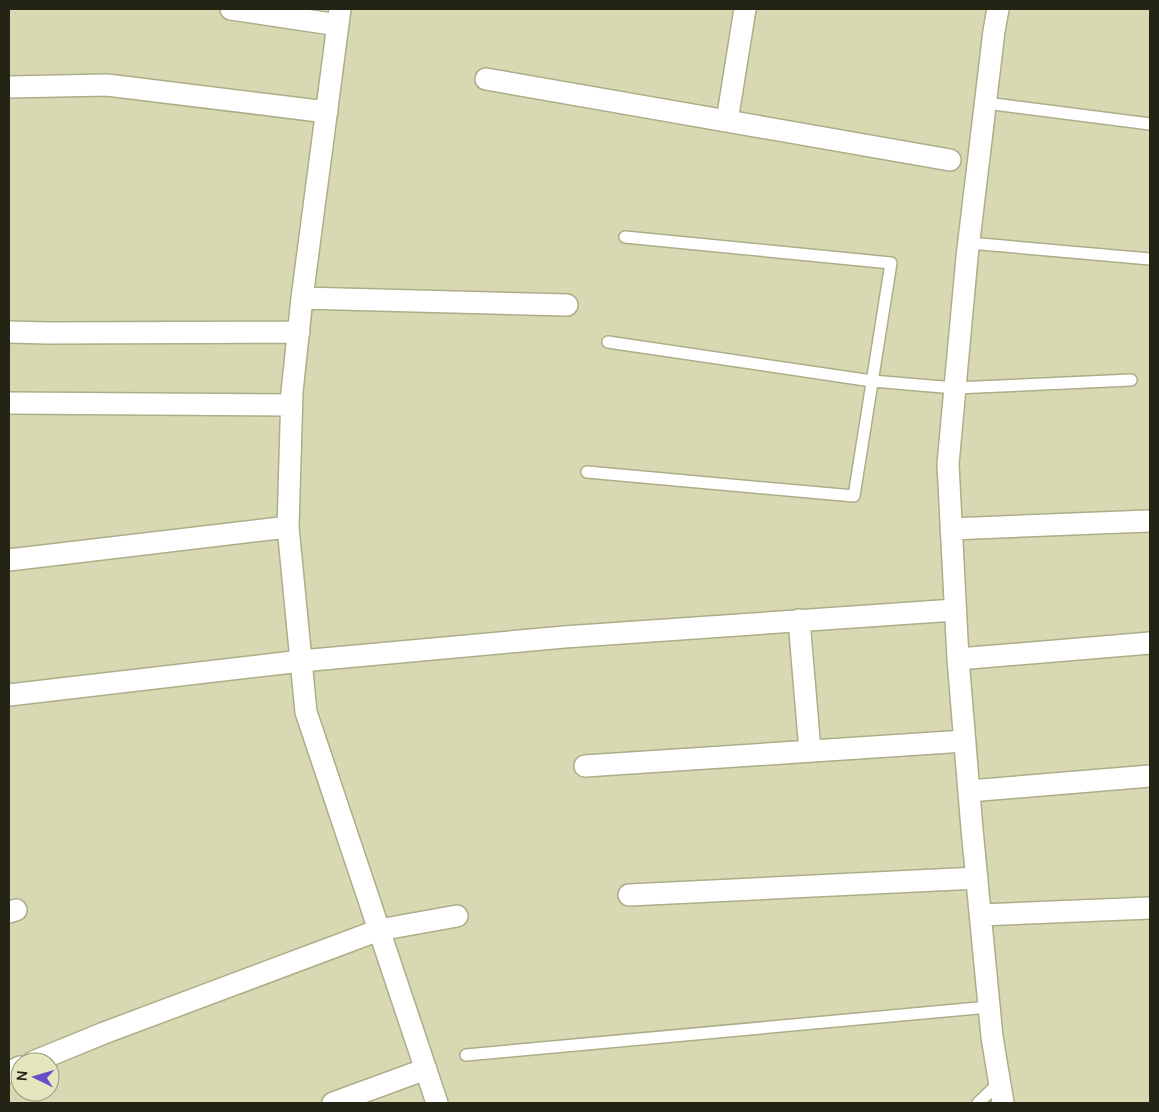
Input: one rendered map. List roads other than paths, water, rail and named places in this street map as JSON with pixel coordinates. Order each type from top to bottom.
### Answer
[{"type":"street","points":[[231,9],[339,17],[302,298],[291,405],[288,527],[306,712],[437,1103]]},
{"type":"street","points":[[726,121],[745,9]]},
{"type":"street","points":[[998,9],[969,244],[948,464],[958,658],[969,791],[989,1007],[1003,1103]]},
{"type":"street","points":[[486,79],[950,160]]},
{"type":"street","points":[[9,87],[107,85],[327,112]]},
{"type":"street","points":[[302,298],[567,305]]},
{"type":"street","points":[[9,332],[299,332]]},
{"type":"street","points":[[9,403],[291,405]]},
{"type":"street","points":[[951,530],[1148,521]]},
{"type":"street","points":[[9,560],[288,527]]},
{"type":"street","points":[[9,695],[301,661],[564,637],[955,610]]},
{"type":"street","points":[[799,620],[810,751]]},
{"type":"street","points":[[958,658],[1150,643]]},
{"type":"street","points":[[585,766],[965,742]]},
{"type":"street","points":[[969,791],[1150,776]]},
{"type":"street","points":[[629,895],[977,878]]},
{"type":"street","points":[[980,915],[1150,908]]},
{"type":"street","points":[[57,1052],[379,930],[457,916]]},
{"type":"street","points":[[333,1103],[426,1069]]},
{"type":"lane","points":[[986,103],[1150,124]]},
{"type":"lane","points":[[587,472],[854,496],[891,263],[625,237]]},
{"type":"lane","points":[[969,244],[1150,259]]},
{"type":"lane","points":[[608,342],[872,381],[955,388],[1131,380]]},
{"type":"lane","points":[[466,1056],[989,1007]]},
{"type":"lane","points":[[978,1103],[1000,1082]]}]
